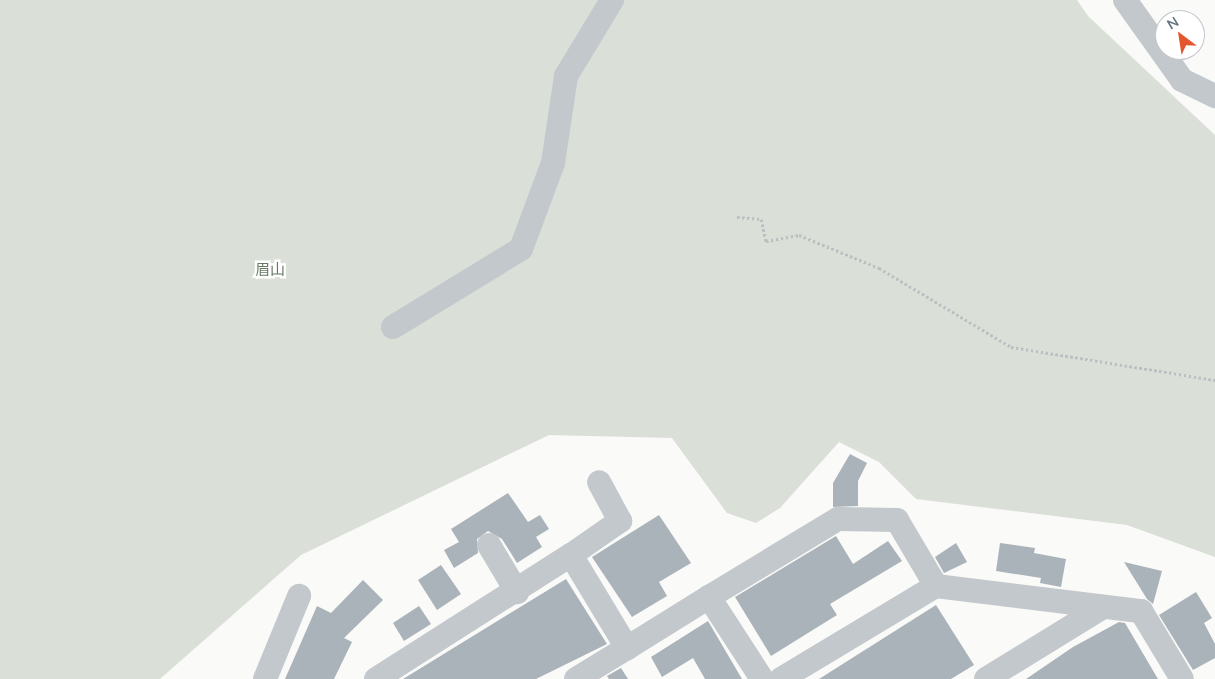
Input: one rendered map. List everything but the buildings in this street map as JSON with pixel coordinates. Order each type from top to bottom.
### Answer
[{"type":"street","points":[[393,327],[521,249],[553,164],[566,76],[612,0]]},
{"type":"street","points":[[1135,4],[1182,80],[1215,96]]},
{"type":"street","points":[[376,679],[517,592],[620,521],[599,482]]},
{"type":"street","points":[[576,679],[709,596],[838,519],[898,520],[936,586]]},
{"type":"street","points":[[489,545],[517,592]]},
{"type":"street","points":[[572,555],[627,648]]},
{"type":"street","points":[[781,679],[936,586],[1141,611],[1182,679]]},
{"type":"street","points":[[265,679],[299,596]]},
{"type":"street","points":[[709,596],[762,679]]},
{"type":"street","points":[[986,679],[1103,606]]},
{"type":"path","points":[[737,217],[761,219],[766,240],[799,235],[879,268],[1011,347],[1215,380]]},
{"type":"green space","name":"眉山","points":[[0,0],[1077,0],[1088,16],[1215,135],[1215,557],[1127,525],[916,499],[879,462],[839,442],[780,508],[756,523],[727,513],[672,438],[549,435],[301,555],[160,679],[0,679]]}]
